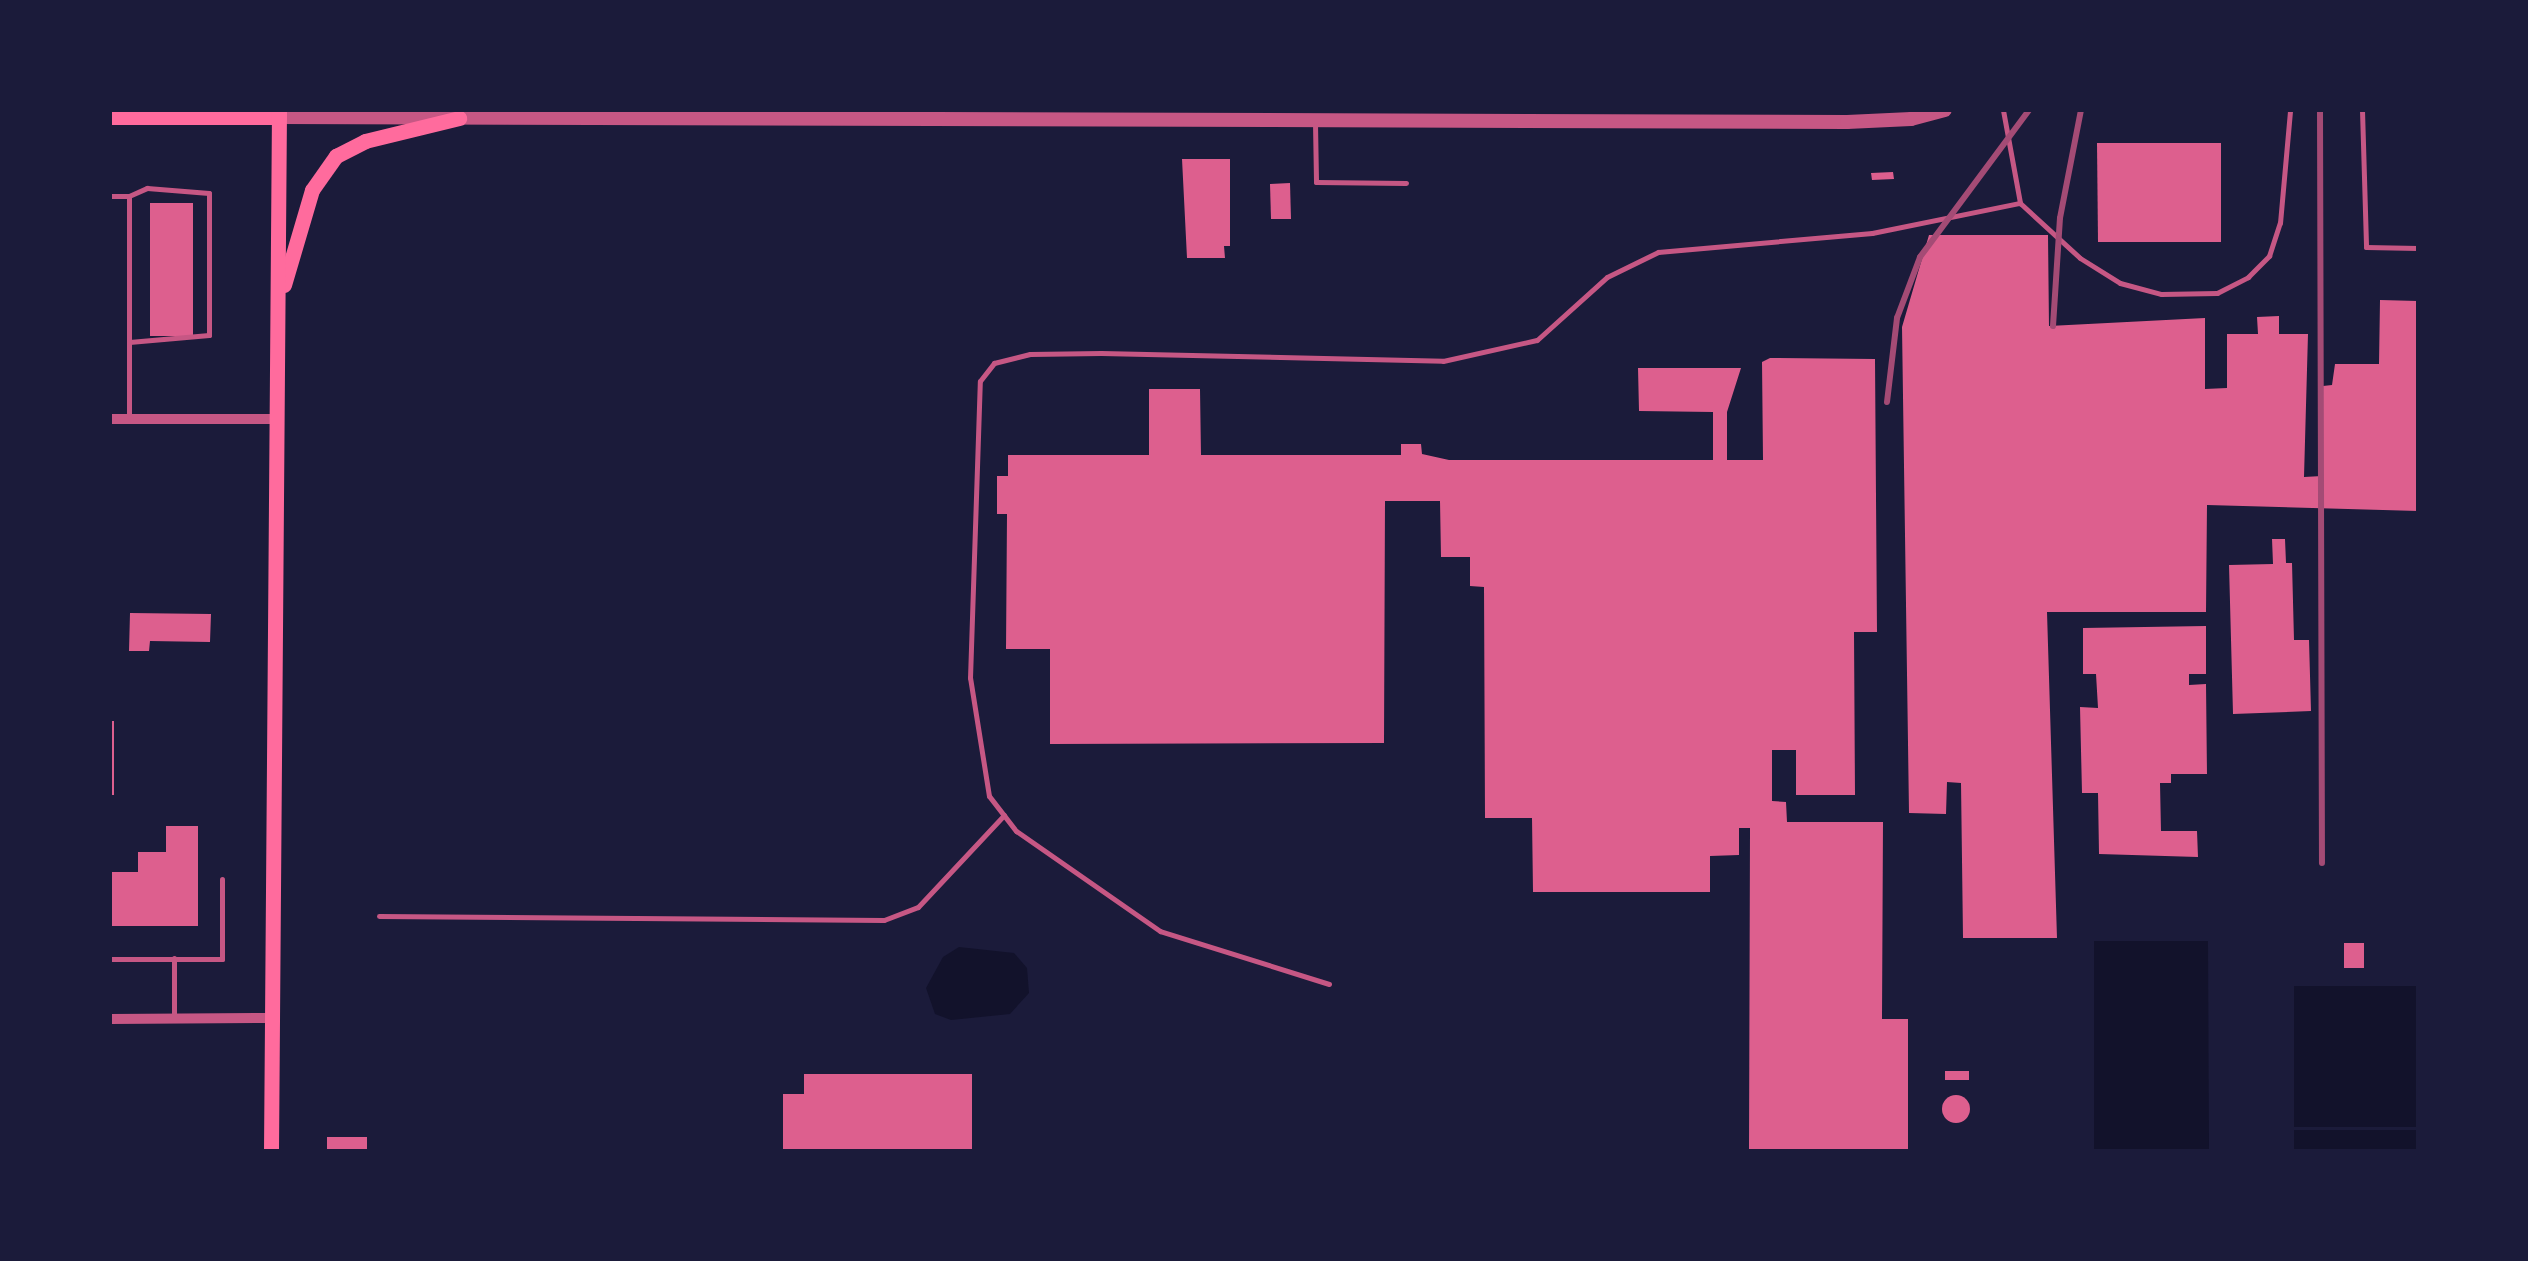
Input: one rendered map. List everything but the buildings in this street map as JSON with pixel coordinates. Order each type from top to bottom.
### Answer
[{"type":"main road","points":[[110,117],[279,114],[271,1151]]},
{"type":"main road","points":[[279,303],[312,190],[336,156],[365,141],[459,118]]},
{"type":"street","points":[[279,114],[426,114],[459,118],[557,114],[1004,114],[1315,120],[1888,121],[1944,110]]},
{"type":"street","points":[[110,419],[277,420]]},
{"type":"street","points":[[110,1019],[270,1018]]},
{"type":"lane","points":[[2002,110],[2020,203],[2080,258],[2120,283],[2161,294],[2217,293],[2248,277],[2269,256],[2280,223],[2290,110]]},
{"type":"lane","points":[[2362,110],[2366,247],[2418,248]]},
{"type":"lane","points":[[1315,120],[1316,182],[1406,182]]},
{"type":"lane","points":[[110,196],[128,196],[147,188],[209,192],[209,336],[129,342]]},
{"type":"lane","points":[[128,196],[129,419]]},
{"type":"lane","points":[[1329,984],[1160,931],[1070,873],[1004,815],[989,796],[976,744],[970,678],[980,381],[994,363],[1030,354],[1101,353],[1444,361],[1536,340],[1583,305],[1606,277],[1658,252],[1872,233],[2020,203]]},
{"type":"lane","points":[[379,916],[884,920],[918,908],[1004,815]]},
{"type":"lane","points":[[110,960],[222,959],[222,878]]},
{"type":"lane","points":[[174,958],[174,1018]]},
{"type":"shaded area","points":[[2094,941],[2208,941],[2209,1151],[2094,1151]]},
{"type":"shaded area","points":[[959,947],[1014,953],[1027,968],[1029,993],[1010,1014],[951,1020],[935,1014],[926,988],[943,957]]},
{"type":"shaded area","points":[[2294,986],[2418,986],[2418,1127],[2294,1127]]},
{"type":"shaded area","points":[[2294,1130],[2418,1130],[2418,1151],[2294,1151]]},
{"type":"railway","points":[[1887,402],[1897,318],[1920,257],[2029,110]]},
{"type":"railway","points":[[2053,326],[2060,218],[2081,110]]},
{"type":"railway","points":[[2320,110],[2322,863]]}]
